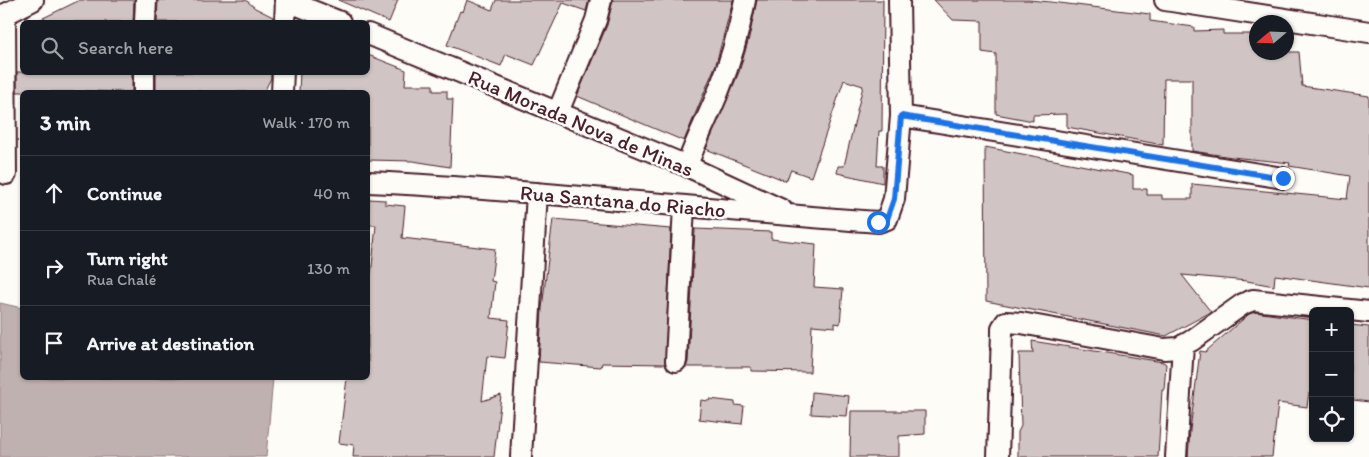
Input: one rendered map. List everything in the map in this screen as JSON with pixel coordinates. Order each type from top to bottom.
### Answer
[{"type":"street","points":[[10,174],[3,15],[33,0]]},
{"type":"street","points":[[145,20],[146,0]]},
{"type":"street","points":[[285,20],[286,0],[335,20]]},
{"type":"street","points":[[558,112],[596,20],[602,0]]},
{"type":"street","points":[[687,166],[732,55],[745,0]]},
{"type":"street","points":[[899,0],[901,116],[1283,178]]},
{"type":"street","points":[[1165,0],[1369,32]]},
{"type":"street","name":"Rua Morada Nova de Minas","points":[[370,35],[687,166],[793,216]]},
{"type":"street","points":[[144,75],[144,90]]},
{"type":"street","points":[[282,90],[283,75]]},
{"type":"street","name":"Rua Santana do Riacho","points":[[370,182],[538,193],[878,222],[887,219],[894,199],[901,116]]},
{"type":"street","points":[[521,457],[538,193]]},
{"type":"street","points":[[676,361],[684,206]]},
{"type":"street","points":[[998,457],[1002,328],[1006,322],[1021,323],[1164,349],[1184,346],[1243,304],[1253,300],[1369,312]]},
{"type":"street","points":[[1176,457],[1184,346]]},
{"type":"shaded area","points":[[0,303],[20,308],[20,380],[273,380],[266,457],[0,457]]},
{"type":"building","points":[[80,0],[134,0],[133,20],[39,20]]},
{"type":"building","points":[[158,0],[246,0],[255,8],[273,17],[273,20],[157,20]]},
{"type":"building","points":[[338,0],[398,0],[389,22]]},
{"type":"building","points":[[467,0],[492,10],[496,0],[589,0],[586,11],[563,3],[534,65],[506,54],[501,66],[447,45],[460,11],[463,12]]},
{"type":"building","points":[[613,0],[733,0],[716,64],[684,141],[577,96],[607,25]]},
{"type":"building","points":[[757,0],[883,0],[882,131],[879,131],[877,166],[883,166],[883,183],[837,173],[838,166],[844,166],[863,86],[844,80],[811,177],[791,170],[786,181],[706,149],[739,72]]},
{"type":"building","points":[[934,0],[1029,0],[1150,14],[1150,21],[1194,27],[1194,31],[1223,30],[1223,34],[1249,34],[1249,60],[1294,60],[1294,52],[1299,52],[1302,86],[1369,96],[1369,288],[1275,275],[1274,286],[1247,281],[1182,275],[1211,312],[1166,336],[986,301],[985,147],[1133,175],[1133,189],[1147,189],[1147,195],[1162,195],[1162,199],[1192,199],[1192,184],[1347,199],[1350,176],[1289,166],[1290,163],[1192,151],[1192,79],[1164,79],[1163,145],[1067,127],[1067,114],[1033,115],[1033,121],[996,114],[996,54],[982,52],[982,21],[953,20]]},
{"type":"building","points":[[370,56],[406,70],[405,85],[433,85],[433,91],[447,91],[447,99],[453,99],[450,167],[413,161],[370,160],[370,90],[299,90],[300,75],[370,75]]},
{"type":"building","points":[[17,72],[20,72],[20,75],[132,75],[132,90],[20,90],[20,92],[17,92]]},
{"type":"building","points":[[156,75],[271,75],[265,90],[156,90]]},
{"type":"building","points":[[370,199],[385,200],[385,204],[405,206],[402,238],[495,249],[491,281],[495,282],[491,318],[509,320],[505,358],[487,356],[482,401],[501,395],[494,457],[353,457],[354,445],[339,443],[347,380],[370,380],[370,279],[376,225],[370,225]]},
{"type":"building","points":[[553,219],[671,229],[665,364],[602,363],[601,367],[539,362],[542,308]]},
{"type":"building","points":[[695,229],[771,232],[771,239],[816,244],[814,287],[843,289],[840,324],[835,323],[835,327],[812,325],[810,372],[751,371],[751,367],[686,367],[688,362]]},
{"type":"building","points":[[1255,312],[1309,319],[1309,393],[1307,407],[1278,403],[1272,457],[1188,457],[1200,351],[1205,352],[1249,314]]},
{"type":"building","points":[[1354,325],[1369,327],[1369,402],[1354,400]]},
{"type":"building","points":[[1032,341],[1166,364],[1164,390],[1162,390],[1158,457],[1018,457],[1018,432],[1021,426],[1019,353],[1033,353]]},
{"type":"building","points":[[812,392],[849,396],[847,416],[811,414]]},
{"type":"building","points":[[710,399],[735,402],[735,405],[744,406],[742,424],[699,419],[701,400],[709,401]]},
{"type":"building","points":[[851,411],[925,411],[925,434],[899,436],[899,457],[850,457]]},
{"type":"route","points":[[878,222],[887,219],[894,199],[901,116],[1283,178]]}]
